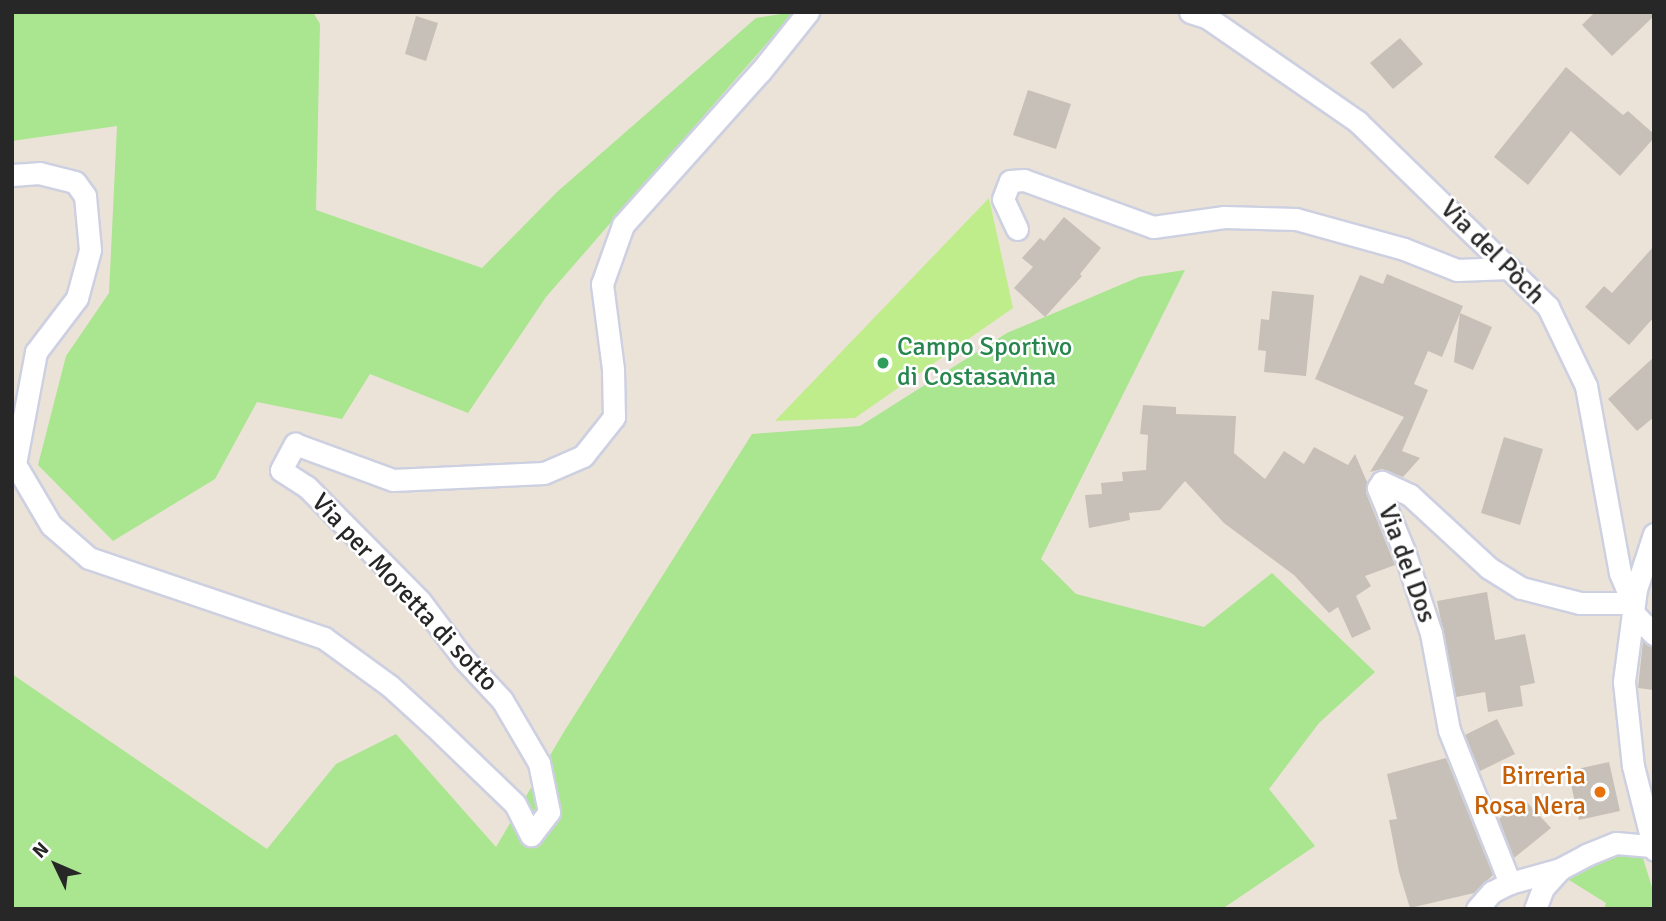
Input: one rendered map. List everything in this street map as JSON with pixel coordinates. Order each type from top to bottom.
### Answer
[{"type":"street","name":"Via per Moretta di sotto","points":[[12,175],[39,173],[75,181],[85,195],[90,250],[77,299],[36,352],[15,464],[51,525],[89,558],[324,638],[390,686],[434,726],[515,804],[531,835],[549,812],[542,775],[539,763],[502,700],[463,658],[419,601],[307,487],[281,470],[295,444],[393,480],[544,473],[583,456],[614,417],[613,369],[602,284],[623,225],[760,72],[808,12]]},
{"type":"street","name":"Via del Pòch","points":[[1190,12],[1208,18],[1358,122],[1548,307],[1586,386],[1620,573],[1639,597]]},
{"type":"street","points":[[1017,229],[1003,199],[1010,181],[1024,180],[1153,227],[1224,217],[1296,219],[1404,249],[1457,270],[1509,268]]},
{"type":"street","name":"Via del Dos","points":[[1510,883],[1449,730],[1431,633],[1405,551],[1378,488],[1382,482],[1410,495],[1489,568],[1521,588],[1580,603],[1639,597]]},
{"type":"street","points":[[1477,909],[1492,892],[1510,883],[1560,869],[1616,843],[1653,847],[1633,766],[1623,682],[1654,534]]},
{"type":"street","points":[[1639,597],[1654,634]]},
{"type":"street","points":[[1633,766],[1654,758]]},
{"type":"street","points":[[1535,909],[1543,888],[1560,869]]},
{"type":"green space","points":[[12,12],[313,12],[320,24],[316,210],[482,268],[557,192],[756,18],[794,12],[546,297],[468,413],[370,374],[342,419],[257,402],[215,479],[113,541],[38,465],[66,356],[109,293],[117,126],[12,141]]},
{"type":"green space","name":"Campo Sportivo di Costasavina","points":[[989,198],[1013,308],[855,418],[775,421]]},
{"type":"green space","points":[[1185,270],[1041,559],[1076,594],[1204,627],[1272,573],[1375,672],[1319,723],[1269,789],[1315,846],[1222,909],[12,909],[12,674],[267,849],[336,764],[396,734],[496,847],[565,730],[752,434],[860,426],[1007,333],[1139,277]]},
{"type":"green space","points":[[1639,845],[1654,894],[1654,909],[1604,909],[1606,903],[1561,875]]},
{"type":"building","points":[[1595,12],[1654,12],[1654,16],[1612,56],[1582,25]]},
{"type":"building","points":[[416,16],[438,23],[426,61],[405,54]]},
{"type":"building","points":[[1400,38],[1423,64],[1393,89],[1370,63]]},
{"type":"building","points":[[1566,67],[1623,115],[1628,111],[1654,134],[1654,138],[1620,176],[1571,131],[1528,185],[1494,157]]},
{"type":"building","points":[[1028,90],[1071,104],[1056,149],[1013,135]]},
{"type":"building","points":[[1064,217],[1101,248],[1080,274],[1082,276],[1045,317],[1014,288],[1033,267],[1022,258],[1040,238],[1044,241]]},
{"type":"building","points":[[1654,246],[1654,317],[1629,345],[1585,307],[1604,286],[1612,293]]},
{"type":"building","points":[[1387,274],[1463,306],[1442,357],[1428,351],[1414,384],[1428,390],[1402,451],[1420,458],[1403,477],[1382,469],[1370,472],[1404,417],[1315,379],[1360,275],[1383,284]]},
{"type":"building","points":[[1272,291],[1314,295],[1306,376],[1264,372],[1266,351],[1258,350],[1261,319],[1269,320]]},
{"type":"building","points":[[1460,313],[1492,327],[1473,370],[1454,362]]},
{"type":"building","points":[[1654,357],[1654,417],[1637,431],[1608,399]]},
{"type":"building","points":[[1143,405],[1176,407],[1176,414],[1236,416],[1234,453],[1265,479],[1284,451],[1304,464],[1314,447],[1348,465],[1355,454],[1367,482],[1366,493],[1395,565],[1365,576],[1371,586],[1356,596],[1371,629],[1352,638],[1338,607],[1329,613],[1294,575],[1224,523],[1185,481],[1160,510],[1129,513],[1130,520],[1089,528],[1085,495],[1102,494],[1101,483],[1123,481],[1122,472],[1146,470],[1148,435],[1140,434]]},
{"type":"building","points":[[1504,437],[1543,449],[1520,525],[1481,513]]},
{"type":"building","points":[[1487,592],[1495,640],[1525,634],[1535,683],[1520,686],[1523,706],[1488,712],[1485,692],[1456,697],[1437,601]]},
{"type":"building","points":[[1643,641],[1654,647],[1654,690],[1638,688]]},
{"type":"building","points":[[1497,719],[1515,754],[1480,771],[1465,735]]},
{"type":"building","points":[[1446,758],[1493,875],[1474,893],[1410,908],[1399,872],[1389,820],[1397,819],[1387,774]]},
{"type":"building","points":[[1609,762],[1620,811],[1579,820],[1568,771]]},
{"type":"building","points":[[1523,798],[1551,828],[1514,858],[1499,819]]},
{"type":"place","name":"Campo Sportivo di Costasavina","points":[[883,363]]},
{"type":"place","name":"Birreria Rosa Nera","points":[[1600,792]]}]
